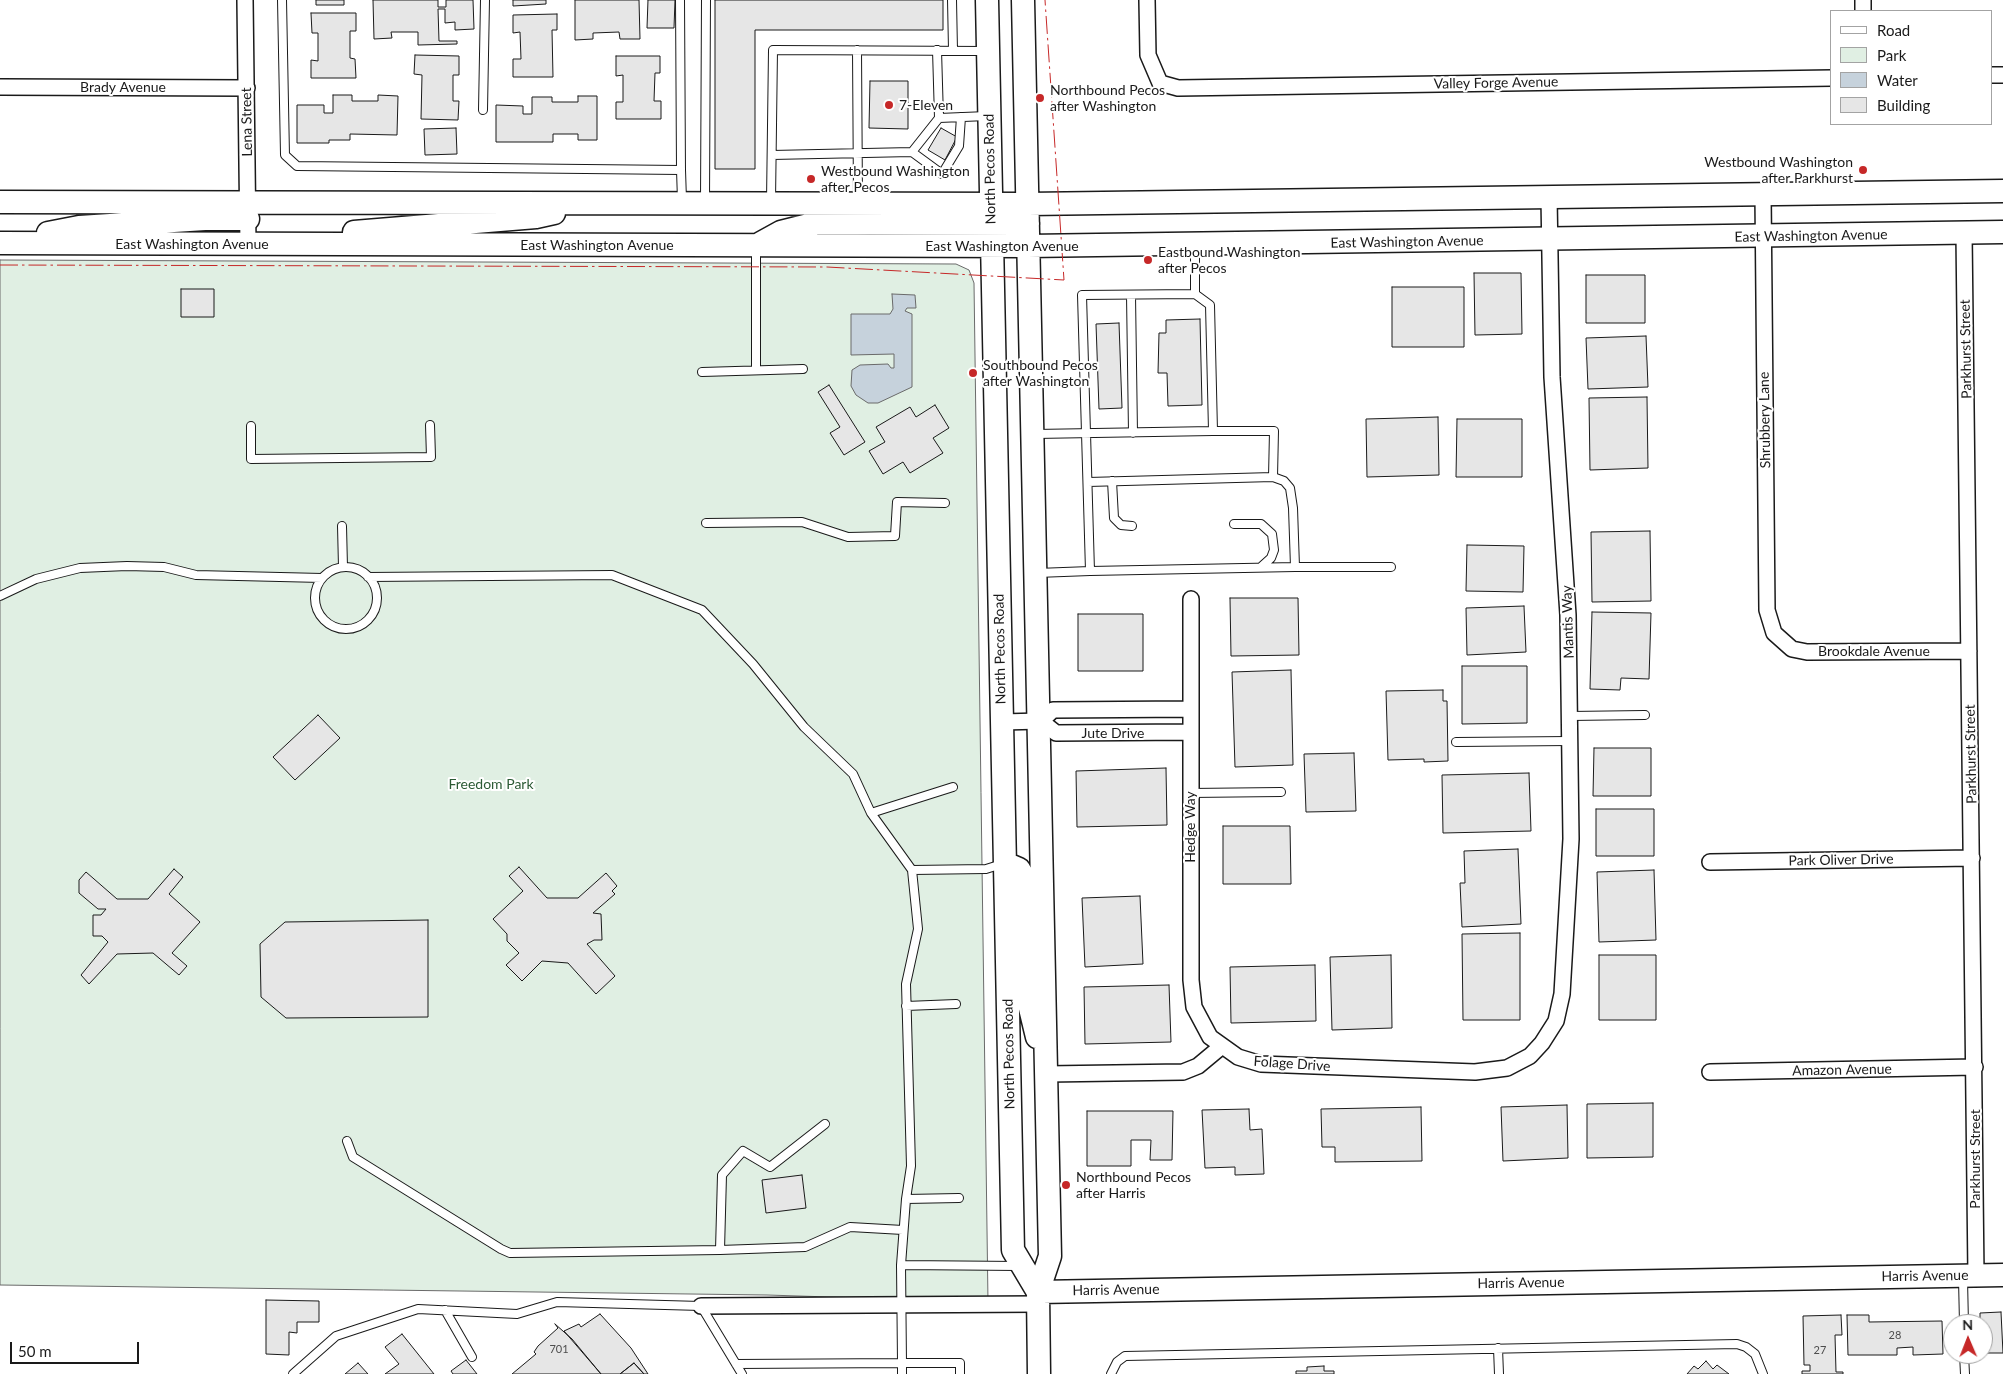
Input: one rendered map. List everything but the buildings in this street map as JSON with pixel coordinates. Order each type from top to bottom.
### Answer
[{"type":"main road","name":"North Pecos Road","points":[[987,0],[1013,1250],[1038,1298]]},
{"type":"main road","points":[[1024,0],[1028,246],[1041,721],[1050,1256],[1038,1298],[1039,1374]]},
{"type":"main road","points":[[756,246],[781,232],[818,223],[991,214],[1549,197],[2003,191]]},
{"type":"main road","points":[[0,202],[248,210],[601,203],[858,204],[991,214]]},
{"type":"main road","points":[[339,244],[346,235],[356,232],[536,218],[601,203]]},
{"type":"main road","points":[[0,242],[79,228],[248,210]]},
{"type":"main road","name":"East Washington Avenue","points":[[0,242],[1028,246],[2003,232]]},
{"type":"main road","points":[[1005,864],[1019,869],[1024,880],[1028,1000],[1046,1074]]},
{"type":"main road","name":"Harris Avenue","points":[[1038,1298],[2003,1275]]},
{"type":"street","name":"Lena Street","points":[[245,0],[248,244]]},
{"type":"street","name":"Valley Forge Avenue","points":[[1147,0],[1148,55],[1160,83],[1178,88],[1830,78]]},
{"type":"street","name":"Brady Avenue","points":[[0,87],[247,88]]},
{"type":"street","name":"Shrubbery Lane","points":[[1762,194],[1767,610],[1774,633],[1782,642]]},
{"type":"street","name":"Mantis Way","points":[[1542,1043],[1556,1021],[1562,994],[1571,839],[1568,615],[1552,377],[1549,197]]},
{"type":"street","name":"Parkhurst Street","points":[[1964,233],[1974,1068],[1969,1276]]},
{"type":"street","name":"Hedge Way","points":[[1191,599],[1189,732],[1190,980],[1194,1006],[1210,1037],[1222,1046]]},
{"type":"street","name":"Brookdale Avenue","points":[[1782,642],[1792,649],[1807,652],[1969,651]]},
{"type":"street","name":"Jute Drive","points":[[1002,722],[1041,721],[1053,710],[1190,709]]},
{"type":"street","name":"Jute Drive","points":[[1041,721],[1056,734],[1189,732]]},
{"type":"street","name":"Park Oliver Drive","points":[[1710,862],[1972,858]]},
{"type":"street","name":"Folage Drive","points":[[1222,1046],[1238,1057],[1261,1064],[1475,1072],[1508,1068],[1530,1056],[1542,1043]]},
{"type":"street","points":[[1046,1074],[1183,1072],[1198,1066],[1222,1046]]},
{"type":"street","name":"Amazon Avenue","points":[[1710,1072],[1974,1068]]},
{"type":"street","name":"Harris Avenue","points":[[701,1306],[900,1305],[1038,1298]]},
{"type":"lane","points":[[282,0],[285,155],[297,166],[681,170]]},
{"type":"lane","points":[[483,110],[485,0]]},
{"type":"lane","points":[[680,0],[682,203]]},
{"type":"lane","points":[[705,203],[706,0]]},
{"type":"lane","points":[[952,0],[953,50]]},
{"type":"lane","points":[[771,203],[773,50],[988,51]]},
{"type":"lane","points":[[856,50],[858,204]]},
{"type":"lane","points":[[912,152],[939,118],[937,50]]},
{"type":"lane","points":[[939,118],[989,116]]},
{"type":"lane","points":[[772,155],[912,152],[942,174],[959,146],[962,117]]},
{"type":"lane","points":[[1195,244],[1195,294]]},
{"type":"lane","points":[[756,246],[756,370]]},
{"type":"lane","points":[[1090,571],[1082,296],[1195,294],[1210,305],[1213,431]]},
{"type":"lane","points":[[1131,295],[1133,433]]},
{"type":"lane","points":[[702,372],[803,370]]},
{"type":"lane","points":[[251,426],[251,459],[430,457],[430,425]]},
{"type":"lane","points":[[1033,434],[1274,431],[1273,477]]},
{"type":"lane","points":[[1088,482],[1273,477],[1284,481],[1290,488],[1294,508],[1294,568]]},
{"type":"lane","points":[[1112,481],[1114,518],[1121,526],[1132,526]]},
{"type":"lane","points":[[706,523],[802,522],[848,537],[895,536],[896,502],[945,503]]},
{"type":"lane","points":[[1234,524],[1260,524],[1272,534],[1274,550],[1271,558],[1265,565],[1259,568]]},
{"type":"lane","points":[[342,526],[343,567]]},
{"type":"lane","points":[[0,596],[36,579],[80,568],[164,567],[196,575],[322,578]]},
{"type":"lane","points":[[343,567],[358,570],[368,577],[374,585],[376,595],[372,614],[365,622],[346,629],[327,623],[320,616],[315,597],[322,578],[332,570],[343,567]]},
{"type":"lane","points":[[1036,573],[1391,567]]},
{"type":"lane","points":[[368,577],[612,575],[702,610],[753,664],[804,727],[853,774],[871,813],[912,870],[918,929],[906,984],[911,1166],[906,1199],[901,1265],[902,1374]]},
{"type":"lane","points":[[1570,716],[1645,715]]},
{"type":"lane","points":[[1456,742],[1570,741]]},
{"type":"lane","points":[[871,813],[953,787]]},
{"type":"lane","points":[[1190,793],[1281,792]]},
{"type":"lane","points":[[912,870],[986,869],[1005,864]]},
{"type":"lane","points":[[906,1006],[956,1004]]},
{"type":"lane","points":[[720,1250],[722,1174],[743,1151],[770,1167],[825,1124]]},
{"type":"lane","points":[[347,1141],[353,1157],[510,1253],[720,1250],[805,1246],[850,1226],[904,1230]]},
{"type":"lane","points":[[906,1199],[959,1198]]},
{"type":"lane","points":[[901,1265],[1022,1266]]},
{"type":"lane","points":[[1965,1314],[1969,1276]]},
{"type":"lane","points":[[293,1374],[336,1336],[418,1309],[517,1314],[557,1302],[701,1306],[742,1374]]},
{"type":"lane","points":[[445,1310],[472,1357]]},
{"type":"lane","points":[[1111,1374],[1117,1362],[1125,1356],[1737,1344],[1746,1347],[1755,1354],[1763,1374]]},
{"type":"lane","points":[[1498,1348],[1499,1374]]},
{"type":"lane","points":[[736,1364],[960,1363],[960,1374]]},
{"type":"green space","name":"Freedom Park","points":[[0,260],[956,264],[969,270],[974,283],[988,1302],[767,1295],[0,1285]]},
{"type":"water","points":[[892,294],[915,295],[916,308],[907,308],[905,311],[912,314],[912,387],[878,403],[868,403],[856,395],[851,386],[852,370],[860,365],[888,364],[891,368],[894,368],[894,354],[851,355],[851,314],[890,314],[893,309]]},
{"type":"power","points":[[0,265],[827,267],[1064,280],[1045,0]]},
{"type":"place","name":"Northbound Pecos after Washington","points":[[1040,98]]},
{"type":"place","name":"7-Eleven","points":[[889,105]]},
{"type":"place","name":"Westbound Washington after Parkhurst","points":[[1863,170]]},
{"type":"place","name":"Westbound Washington after Pecos","points":[[811,179]]},
{"type":"place","name":"Eastbound Washington after Pecos","points":[[1148,260]]},
{"type":"place","name":"Southbound Pecos after Washington","points":[[973,373]]},
{"type":"place","name":"Northbound Pecos after Harris","points":[[1066,1185]]}]
